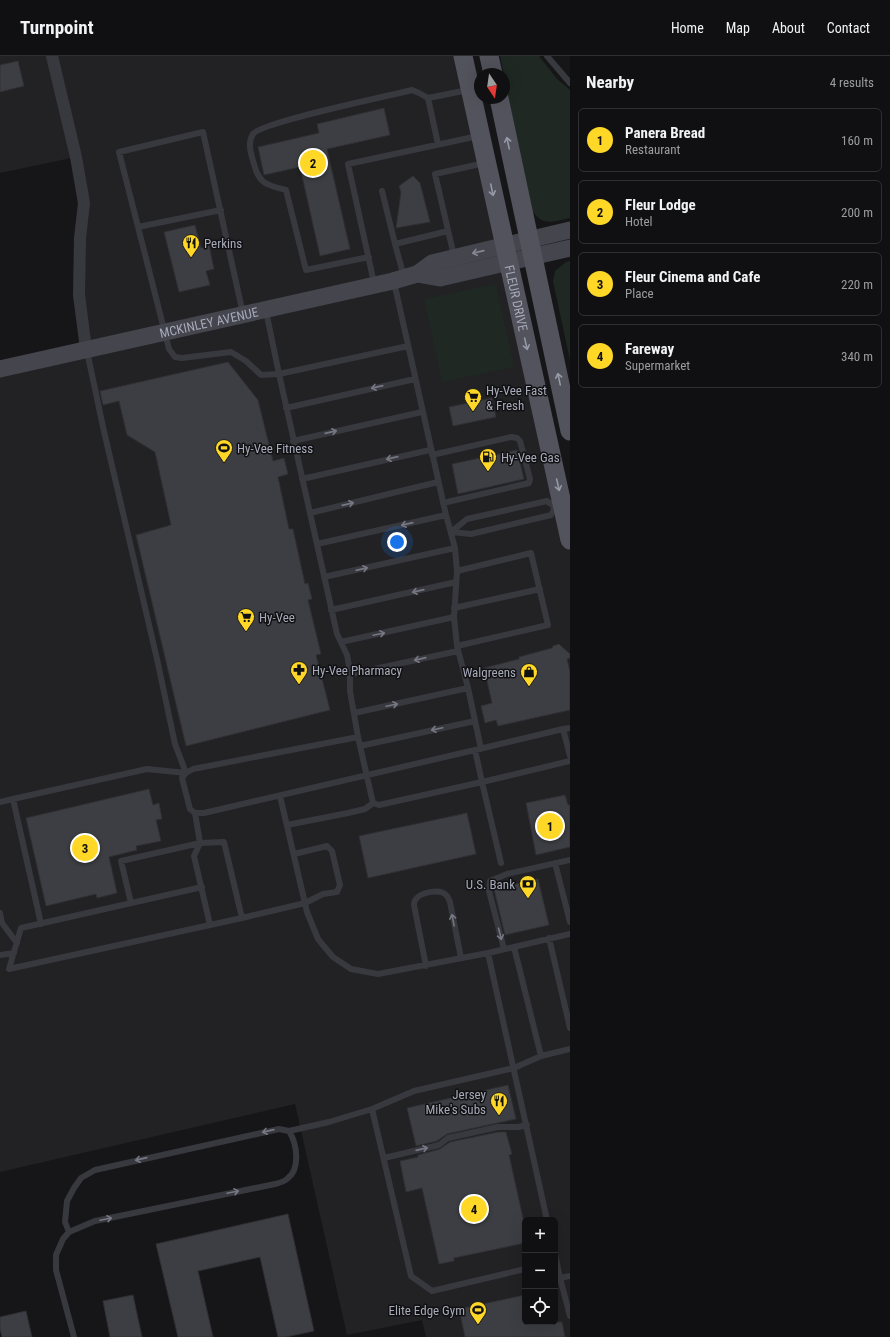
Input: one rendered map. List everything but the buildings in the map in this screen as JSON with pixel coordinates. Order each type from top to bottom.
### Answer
[{"type":"main road","name":"FLEUR DRIVE","points":[[463,56],[570,540]]},
{"type":"main road","points":[[489,56],[492,68]]},
{"type":"main road","name":"FLEUR DRIVE","points":[[499,104],[570,431]]},
{"type":"main road","name":"MCKINLEY AVENUE","points":[[0,369],[405,278],[440,278],[506,254],[531,248],[570,230]]},
{"type":"main road","name":"MCKINLEY AVENUE","points":[[531,248],[570,248]]},
{"type":"main road","name":"MCKINLEY AVENUE","points":[[405,278],[432,263],[455,258],[506,254]]},
{"type":"street","points":[[52,56],[76,157],[84,203],[80,238],[79,295],[86,349]]},
{"type":"lane","points":[[547,56],[570,83]]},
{"type":"lane","points":[[369,256],[306,270],[286,190],[268,186],[259,180],[249,146],[253,134],[260,129],[293,118],[412,90],[428,98],[470,90]]},
{"type":"lane","points":[[428,98],[438,144]]},
{"type":"lane","points":[[244,314],[202,132],[119,152],[164,332],[169,349],[175,357],[182,358],[231,352],[246,361],[261,375],[279,374],[408,346]]},
{"type":"lane","points":[[375,285],[348,164],[480,135]]},
{"type":"lane","points":[[455,258],[435,174],[486,162]]},
{"type":"lane","points":[[382,191],[405,278],[408,346],[431,452],[455,548],[457,571],[454,617],[457,648],[475,720],[482,782],[501,863]]},
{"type":"lane","points":[[138,227],[221,210]]},
{"type":"lane","points":[[395,244],[448,231]]},
{"type":"lane","points":[[266,309],[293,441],[331,610],[337,634],[347,655],[351,674],[350,692],[358,737],[373,803]]},
{"type":"lane","points":[[86,349],[175,744],[186,773]]},
{"type":"lane","points":[[286,408],[415,379]]},
{"type":"lane","points":[[293,441],[422,412]]},
{"type":"lane","points":[[302,479],[511,437],[517,438],[520,441],[530,479],[529,482],[443,503]]},
{"type":"lane","points":[[310,512],[438,482]]},
{"type":"lane","points":[[451,532],[467,519],[547,501],[562,505]]},
{"type":"lane","points":[[451,532],[471,534],[551,515],[562,505]]},
{"type":"lane","points":[[317,544],[446,516]]},
{"type":"lane","points":[[324,577],[455,548]]},
{"type":"lane","points":[[351,674],[548,625],[531,553],[457,571]]},
{"type":"lane","points":[[331,610],[456,582]]},
{"type":"lane","points":[[454,608],[540,589]]},
{"type":"lane","points":[[341,642],[454,617]]},
{"type":"lane","points":[[354,714],[468,688]]},
{"type":"lane","points":[[360,746],[475,720]]},
{"type":"lane","points":[[194,813],[204,813],[280,796],[567,729],[570,756]]},
{"type":"lane","points":[[210,925],[194,856],[200,843],[194,813],[190,809],[182,778],[186,773],[194,769],[358,737]]},
{"type":"lane","points":[[373,803],[379,805],[570,761]]},
{"type":"lane","points":[[0,802],[147,769],[186,773]]},
{"type":"lane","points":[[280,796],[307,912],[318,939],[333,957],[351,969],[378,974],[426,966],[570,934]]},
{"type":"lane","points":[[13,799],[41,924]]},
{"type":"lane","points":[[287,825],[354,812],[365,809],[373,803]]},
{"type":"lane","points":[[131,903],[121,861],[200,843],[224,842],[242,918]]},
{"type":"lane","points":[[202,887],[21,928],[9,969],[242,918],[305,902],[323,894],[337,892],[340,885],[332,851],[327,846],[294,854]]},
{"type":"lane","points":[[504,949],[489,890],[490,881],[507,874],[570,860]]},
{"type":"lane","points":[[555,863],[570,922]]},
{"type":"lane","points":[[426,966],[414,905],[415,900],[421,895],[433,892],[441,892],[447,895],[450,902],[461,958]]},
{"type":"lane","points":[[0,913],[2,923],[16,943]]},
{"type":"lane","points":[[549,938],[570,1028]]},
{"type":"lane","points":[[514,947],[541,1056]]},
{"type":"lane","points":[[0,955],[14,952]]},
{"type":"lane","points":[[488,953],[546,1217]]},
{"type":"lane","points":[[69,1232],[65,1222],[67,1201],[81,1178],[95,1170],[279,1128],[289,1131],[329,1122],[372,1109],[414,1091],[514,1068],[541,1056],[570,1049]]},
{"type":"lane","points":[[372,1109],[411,1276],[432,1291],[522,1270]]},
{"type":"lane","points":[[384,1158],[439,1145],[448,1138],[498,1127],[518,1127],[527,1125]]},
{"type":"lane","points":[[74,1337],[56,1270],[56,1255],[63,1239],[69,1232],[95,1221],[275,1184],[286,1180],[294,1173],[296,1161],[295,1146],[289,1131]]},
{"type":"lane","points":[[558,1270],[570,1316]]},
{"type":"lane","points":[[560,1278],[570,1276]]},
{"type":"shaded area","points":[[0,56],[463,56],[570,540],[570,1337],[426,1337],[422,1320],[347,1335],[295,1104],[0,1172],[0,369],[86,349],[76,157],[0,173]]},
{"type":"shaded area","points":[[500,56],[539,56],[557,79],[570,90],[570,218],[552,222],[543,221],[531,208],[510,104],[510,68],[502,68]]},
{"type":"shaded area","points":[[570,261],[570,360],[553,281],[555,271],[566,262]]},
{"type":"shaded area","points":[[496,284],[514,367],[442,382],[424,299]]},
{"type":"place","name":"Fleur Lodge","points":[[313,163]]},
{"type":"place","name":"Perkins","points":[[191,258]]},
{"type":"place","name":"Hy-Vee Fast & Fresh","points":[[473,412]]},
{"type":"place","name":"Hy-Vee Fitness","points":[[224,463]]},
{"type":"place","name":"Hy-Vee Gas","points":[[488,472]]},
{"type":"place","name":"Hy-Vee","points":[[246,632]]},
{"type":"place","name":"Hy-Vee Pharmacy","points":[[299,685]]},
{"type":"place","name":"Walgreens","points":[[529,687]]},
{"type":"place","name":"Panera Bread","points":[[550,826]]},
{"type":"place","name":"Fleur Cinema and Cafe","points":[[85,848]]},
{"type":"place","name":"U.S. Bank","points":[[528,899]]},
{"type":"place","name":"Jersey Mike's Subs","points":[[499,1116]]},
{"type":"place","name":"Fareway","points":[[474,1209]]},
{"type":"place","name":"Elite Edge Gym","points":[[478,1325]]}]
